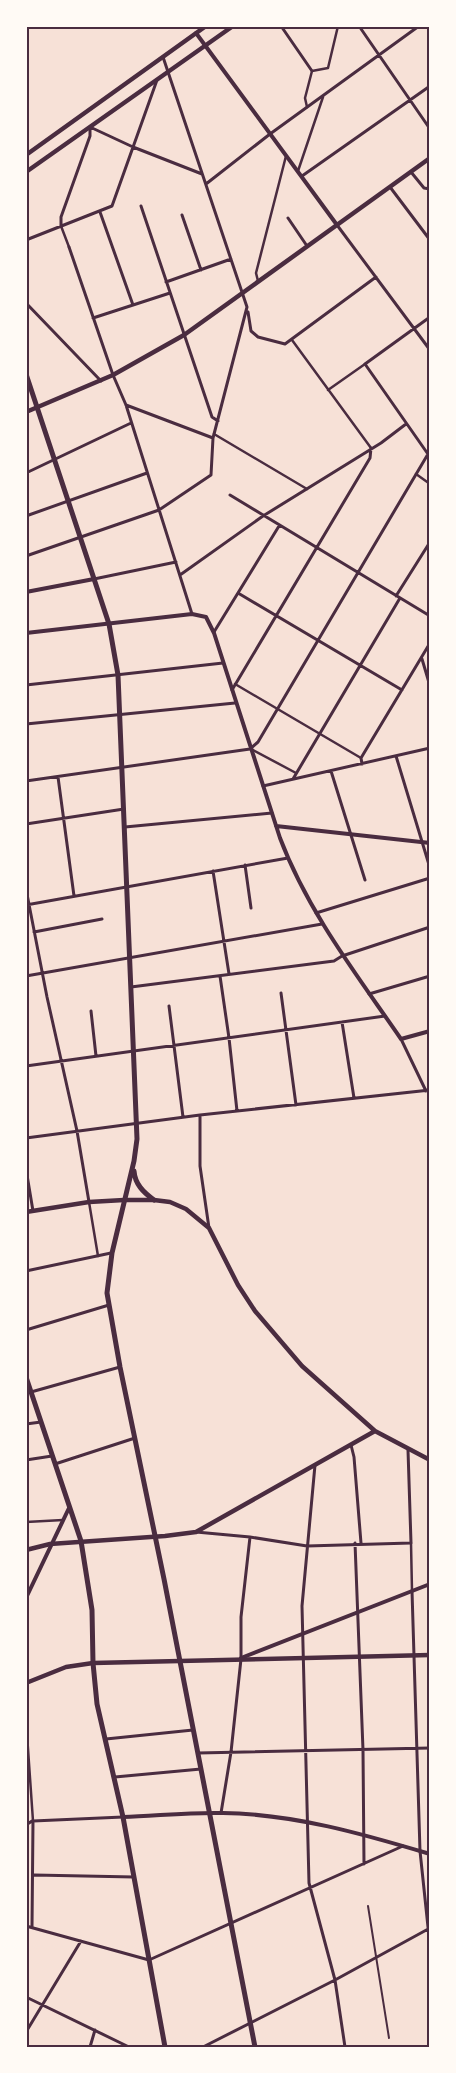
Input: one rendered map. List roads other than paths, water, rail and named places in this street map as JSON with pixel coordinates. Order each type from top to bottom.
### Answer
[{"type":"main road","points":[[26,155],[206,26]]},
{"type":"main road","points":[[26,172],[233,26]]},
{"type":"main road","points":[[26,412],[113,376],[184,335],[430,158]]},
{"type":"main road","points":[[26,374],[109,624],[118,675],[137,1138],[134,1161],[112,1253],[108,1283],[109,1305],[255,2047]]},
{"type":"main road","points":[[134,1161],[136,1180],[140,1189],[154,1200]]},
{"type":"main road","points":[[26,1212],[89,1202],[124,1200],[170,1202],[186,1209],[209,1228],[238,1285],[255,1311],[276,1339],[302,1366],[376,1431],[408,1450],[430,1460]]},
{"type":"main road","points":[[26,1377],[81,1541],[92,1610],[93,1663],[97,1704],[123,1817],[165,2047]]},
{"type":"main road","points":[[26,1550],[50,1544],[196,1532],[376,1431]]},
{"type":"main road","points":[[26,1683],[66,1667],[93,1663],[430,1655]]},
{"type":"street","points":[[281,26],[312,71],[306,98],[307,107]]},
{"type":"street","points":[[312,71],[328,68],[338,26]]},
{"type":"street","points":[[359,26],[430,129]]},
{"type":"street","points":[[206,184],[270,134],[419,26]]},
{"type":"street","points":[[196,34],[430,350]]},
{"type":"street","points":[[163,57],[248,309],[251,331],[258,336],[283,344],[292,340],[376,277]]},
{"type":"street","points":[[26,240],[100,212],[113,204],[157,80]]},
{"type":"street","points":[[302,176],[430,86]]},
{"type":"street","points":[[298,171],[323,96]]},
{"type":"street","points":[[192,614],[126,405],[113,376],[61,226],[61,217],[90,136],[90,127],[133,147],[202,174]]},
{"type":"street","points":[[258,281],[256,273],[286,156]]},
{"type":"street","points":[[411,172],[424,188],[430,189]]},
{"type":"street","points":[[390,187],[430,240]]},
{"type":"street","points":[[141,206],[212,417],[218,421]]},
{"type":"street","points":[[100,212],[133,305]]},
{"type":"street","points":[[182,215],[201,270]]},
{"type":"street","points":[[288,218],[307,246]]},
{"type":"street","points":[[166,282],[231,259]]},
{"type":"street","points":[[93,318],[170,293]]},
{"type":"street","points":[[26,303],[101,381]]},
{"type":"street","points":[[26,556],[159,510],[211,475],[214,436],[248,309]]},
{"type":"street","points":[[328,390],[430,317]]},
{"type":"street","points":[[231,691],[318,549],[370,458],[371,448],[292,340]]},
{"type":"street","points":[[26,781],[250,749],[258,742],[416,474],[429,456],[365,364]]},
{"type":"street","points":[[126,405],[214,436],[307,488]]},
{"type":"street","points":[[26,473],[131,423]]},
{"type":"street","points":[[180,575],[263,516],[406,424]]},
{"type":"street","points":[[26,516],[147,473]]},
{"type":"street","points":[[416,474],[430,484]]},
{"type":"street","points":[[230,496],[430,616]]},
{"type":"street","points":[[214,633],[279,526]]},
{"type":"street","points":[[396,596],[430,542]]},
{"type":"street","points":[[26,592],[176,562]]},
{"type":"street","points":[[238,593],[402,690]]},
{"type":"street","points":[[293,779],[400,598]]},
{"type":"street","points":[[26,632],[192,614],[206,617],[214,633],[262,786],[288,858],[322,924],[342,956],[401,1039],[428,1090],[183,1117],[26,1138]]},
{"type":"street","points":[[362,764],[361,758],[430,643]]},
{"type":"street","points":[[422,658],[430,686]]},
{"type":"street","points":[[26,685],[223,663]]},
{"type":"street","points":[[235,684],[361,758]]},
{"type":"street","points":[[26,724],[235,703]]},
{"type":"street","points":[[262,786],[430,748]]},
{"type":"street","points":[[250,749],[296,774]]},
{"type":"street","points":[[396,756],[430,868]]},
{"type":"street","points":[[331,771],[365,880]]},
{"type":"street","points":[[58,777],[74,896]]},
{"type":"street","points":[[26,824],[124,809]]},
{"type":"street","points":[[125,827],[272,813]]},
{"type":"street","points":[[276,826],[351,836],[430,843]]},
{"type":"street","points":[[27,905],[288,858]]},
{"type":"street","points":[[245,865],[251,908]]},
{"type":"street","points":[[213,871],[229,974]]},
{"type":"street","points":[[316,913],[430,878]]},
{"type":"street","points":[[26,889],[27,905],[77,1131],[98,1256]]},
{"type":"street","points":[[34,932],[102,919]]},
{"type":"street","points":[[26,976],[322,924]]},
{"type":"street","points":[[131,988],[334,961],[342,956],[430,927]]},
{"type":"street","points":[[220,976],[230,1038],[237,1111]]},
{"type":"street","points":[[369,994],[430,976]]},
{"type":"street","points":[[281,993],[296,1105]]},
{"type":"street","points":[[169,1006],[183,1117]]},
{"type":"street","points":[[90,1011],[96,1056]]},
{"type":"street","points":[[26,1066],[385,1016]]},
{"type":"street","points":[[342,1022],[354,1098]]},
{"type":"street","points":[[401,1039],[430,1031]]},
{"type":"street","points":[[200,1115],[200,1166],[209,1228]]},
{"type":"street","points":[[26,1169],[33,1211]]},
{"type":"street","points":[[26,1271],[112,1253]]},
{"type":"street","points":[[26,1330],[109,1305]]},
{"type":"street","points":[[31,1392],[120,1367]]},
{"type":"street","points":[[26,1424],[41,1422]]},
{"type":"street","points":[[54,1464],[135,1438]]},
{"type":"street","points":[[351,1445],[354,1457],[361,1543]]},
{"type":"street","points":[[408,1450],[420,1851],[430,1946]]},
{"type":"street","points":[[26,1460],[52,1456]]},
{"type":"street","points":[[316,1464],[302,1598],[309,1883],[312,1887],[335,1980],[345,2047]]},
{"type":"street","points":[[26,1598],[50,1544],[69,1508]]},
{"type":"street","points":[[26,1522],[63,1520]]},
{"type":"street","points":[[196,1532],[250,1537],[308,1546],[355,1543],[411,1543]]},
{"type":"street","points":[[222,1813],[241,1659],[240,1617],[250,1537]]},
{"type":"street","points":[[355,1543],[363,1750],[364,1864]]},
{"type":"street","points":[[241,1659],[430,1584]]},
{"type":"street","points":[[26,1720],[33,1821],[34,1875],[32,1927]]},
{"type":"street","points":[[106,1739],[194,1730]]},
{"type":"street","points":[[198,1753],[430,1748]]},
{"type":"street","points":[[115,1777],[201,1769]]},
{"type":"street","points":[[26,1825],[33,1821],[222,1813],[308,1822],[430,1854]]},
{"type":"street","points":[[26,1926],[149,1960],[403,1846]]},
{"type":"street","points":[[34,1875],[134,1878]]},
{"type":"street","points":[[203,2047],[335,1980],[376,1956],[429,1929]]},
{"type":"street","points":[[26,2032],[82,1941]]},
{"type":"street","points":[[26,1997],[129,2047]]},
{"type":"street","points":[[90,2047],[95,2030]]},
{"type":"lane","points":[[368,1906],[389,2038]]}]
